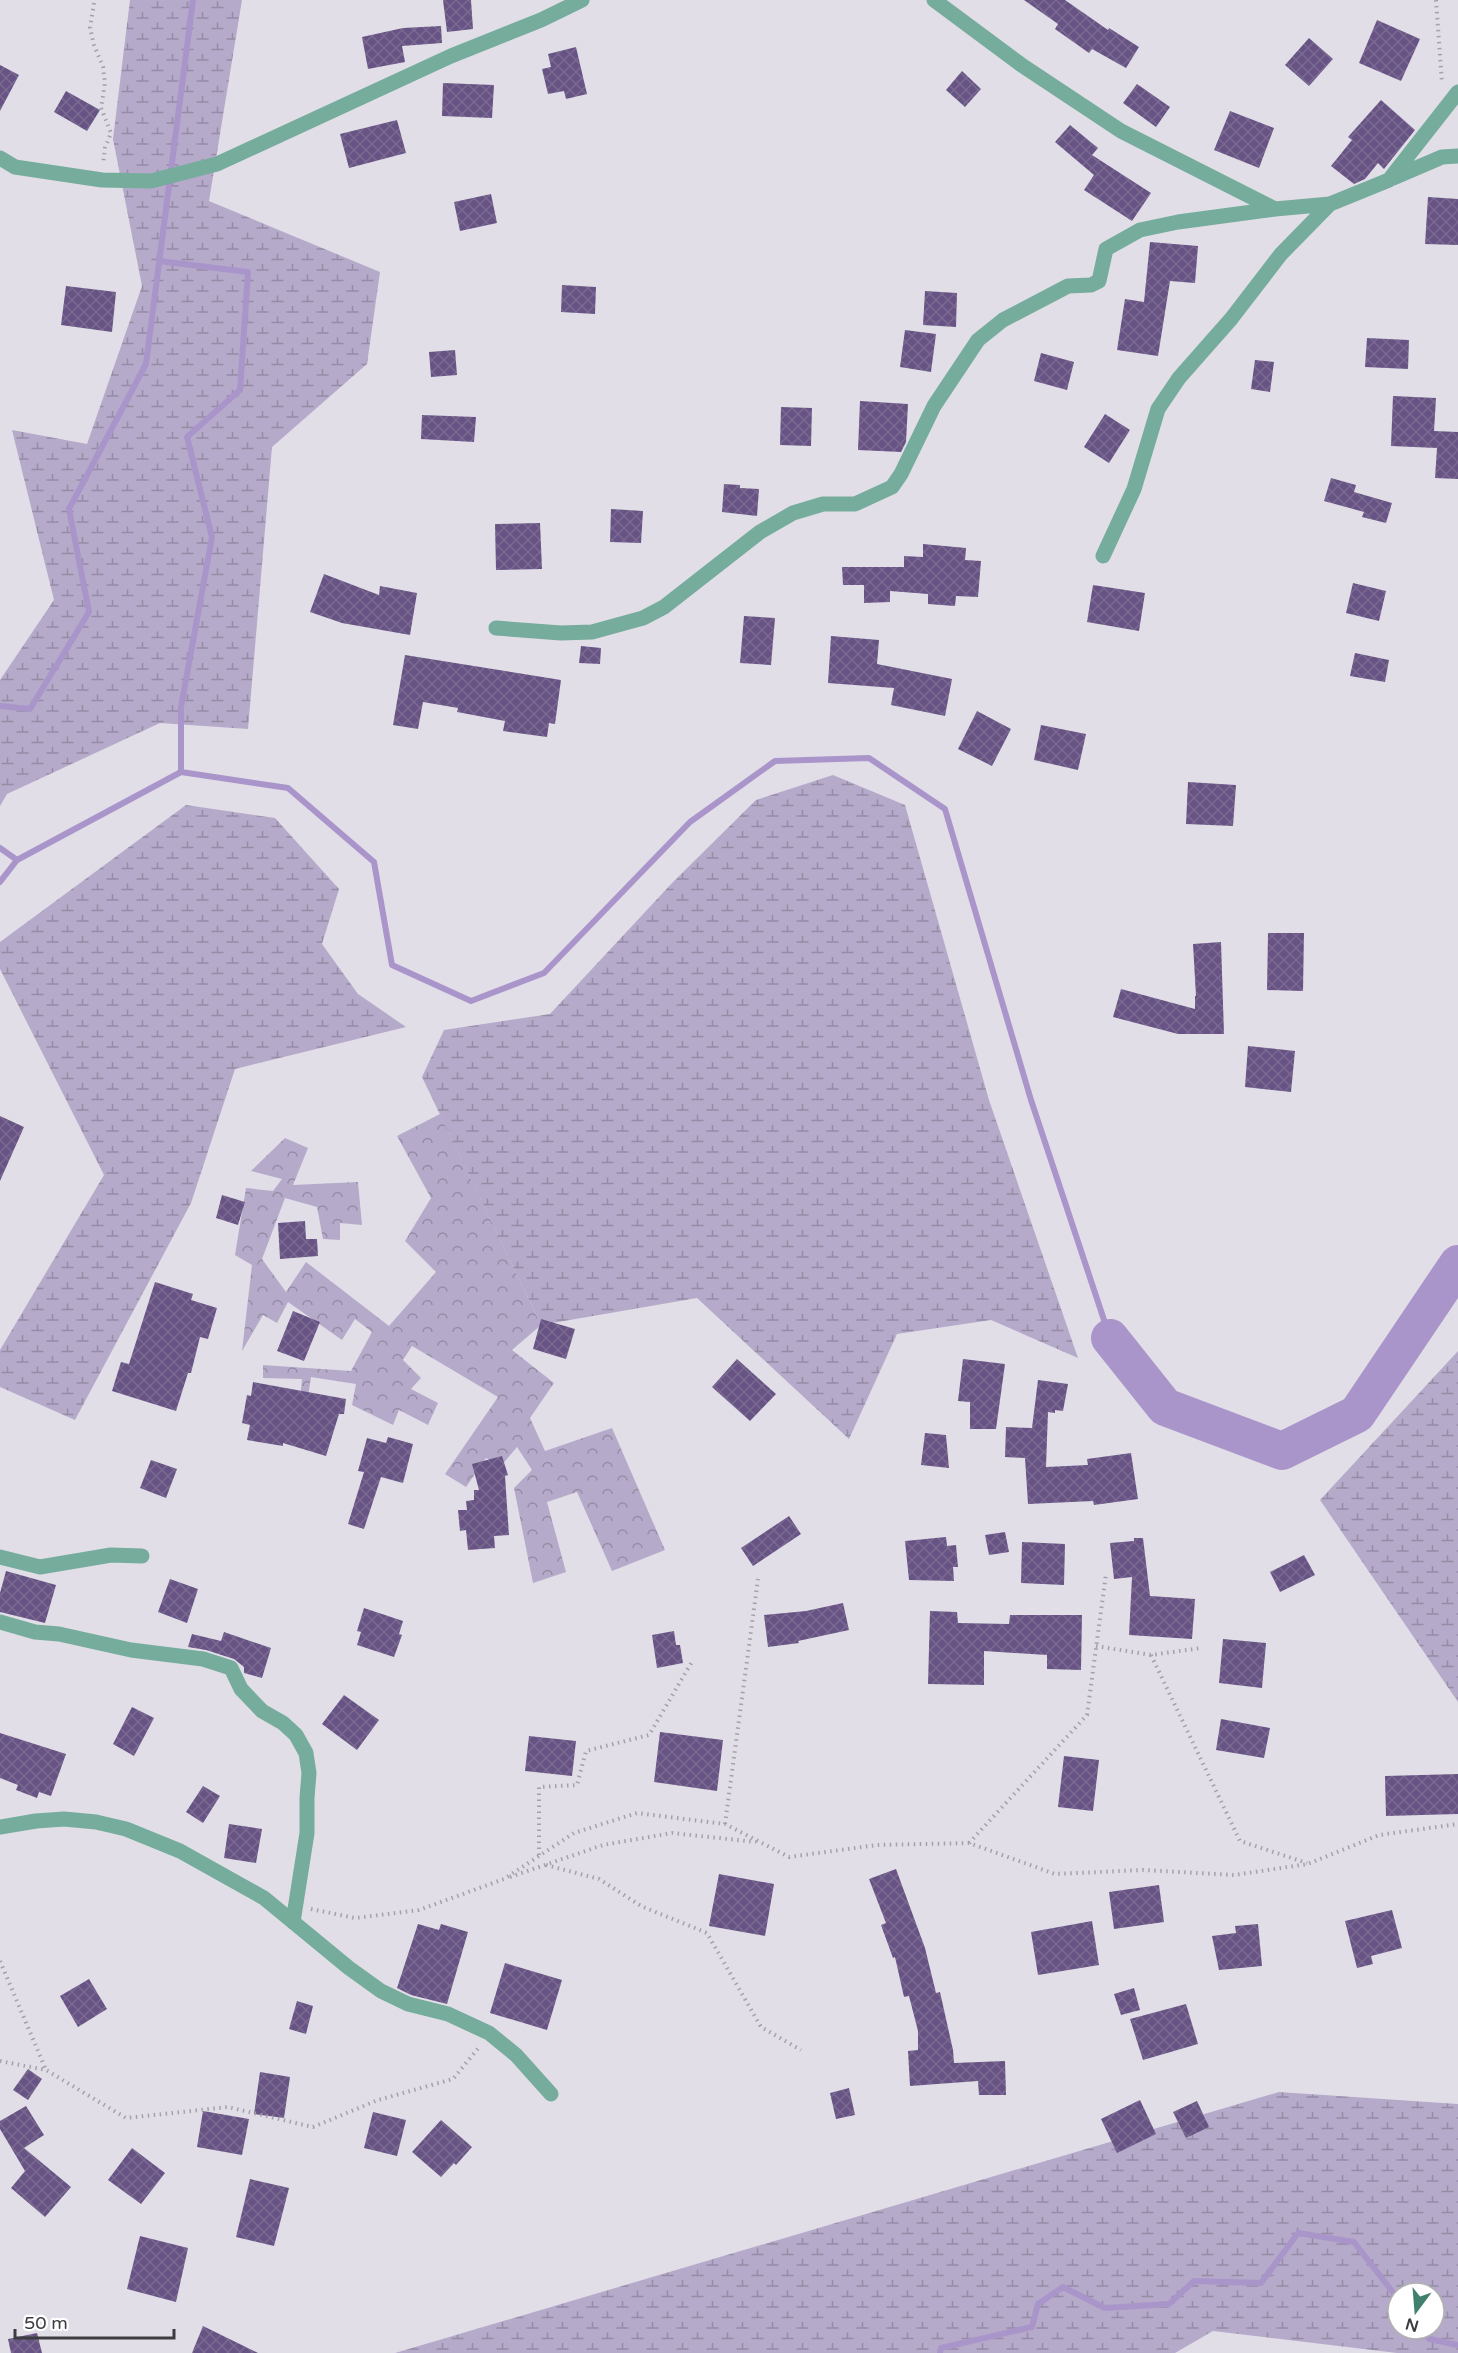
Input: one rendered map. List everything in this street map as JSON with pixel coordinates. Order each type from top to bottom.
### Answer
[{"type":"street","points":[[0,158],[15,167],[102,180],[151,181],[217,164],[451,56],[541,20],[582,0]]},
{"type":"street","points":[[934,0],[1023,66],[1121,132],[1275,209]]},
{"type":"street","points":[[1389,180],[1458,92]]},
{"type":"street","points":[[496,628],[561,633],[592,632],[643,618],[664,607],[760,532],[793,513],[823,504],[855,504],[892,487],[911,455],[934,406],[978,340],[1003,320],[1068,286],[1091,285],[1099,281],[1106,249],[1140,230],[1178,222],[1330,204],[1442,157],[1458,156]]},
{"type":"street","points":[[1103,556],[1134,489],[1158,409],[1179,378],[1231,319],[1281,254],[1330,204]]},
{"type":"street","points":[[0,1557],[40,1567],[111,1555],[142,1556]]},
{"type":"street","points":[[0,1622],[35,1632],[59,1634],[131,1650],[203,1659],[231,1668],[241,1689],[262,1710],[283,1723],[296,1735],[306,1752],[309,1773],[307,1833],[293,1922]]},
{"type":"street","points":[[0,1827],[64,1819],[96,1822],[126,1829],[180,1851],[264,1898],[349,1968],[381,1991],[408,2004],[448,2014],[489,2033],[516,2055],[550,2094]]},
{"type":"path","points":[[1436,0],[1442,89]]},
{"type":"path","points":[[94,3],[90,28],[103,68],[105,83],[101,108],[111,133],[105,148],[102,180]]},
{"type":"path","points":[[969,1843],[1087,1714],[1106,1574]]},
{"type":"path","points":[[725,1824],[758,1579]]},
{"type":"path","points":[[1096,1646],[1151,1655],[1201,1648]]},
{"type":"path","points":[[1151,1655],[1240,1840],[1308,1864]]},
{"type":"path","points":[[539,1856],[539,1787],[577,1785],[586,1751],[649,1735],[693,1660]]},
{"type":"path","points":[[504,1879],[574,1833],[637,1813],[725,1824],[789,1857],[877,1845],[969,1843],[1055,1874],[1143,1870],[1234,1875],[1308,1864],[1379,1835],[1458,1824]]},
{"type":"path","points":[[296,1906],[355,1918],[419,1910],[603,1845],[672,1833],[760,1842]]},
{"type":"path","points":[[546,1865],[599,1879],[642,1906],[707,1933],[761,2027],[801,2050]]},
{"type":"path","points":[[0,1961],[46,2070]]},
{"type":"path","points":[[0,2061],[46,2070],[126,2118],[228,2107],[313,2127],[378,2100],[453,2079],[489,2033]]},
{"type":"green space","points":[[130,0],[242,0],[209,201],[380,272],[367,364],[272,447],[248,729],[160,723],[7,794],[0,806],[0,680],[54,600],[12,430],[87,444],[142,286],[113,139]]},
{"type":"green space","points":[[833,775],[905,805],[989,1100],[1078,1358],[991,1320],[897,1334],[849,1439],[697,1298],[541,1325],[422,1077],[444,1030],[550,1014],[673,882],[756,800]]},
{"type":"green space","points":[[186,805],[275,818],[339,889],[322,944],[358,994],[406,1027],[235,1069],[191,1203],[75,1420],[0,1387],[0,1350],[104,1175],[0,969],[0,942]]},
{"type":"green space","points":[[440,1114],[541,1325],[512,1350],[554,1383],[530,1418],[545,1451],[612,1428],[665,1550],[612,1571],[577,1492],[547,1502],[566,1572],[533,1583],[514,1488],[532,1470],[517,1447],[501,1466],[486,1458],[466,1487],[445,1474],[498,1397],[412,1346],[403,1360],[421,1378],[411,1389],[438,1403],[428,1425],[399,1410],[393,1425],[352,1405],[356,1384],[311,1377],[306,1410],[299,1409],[302,1379],[263,1378],[263,1365],[351,1371],[372,1332],[355,1319],[342,1340],[288,1302],[277,1323],[263,1315],[242,1351],[252,1265],[235,1255],[246,1188],[273,1191],[282,1179],[251,1171],[285,1138],[308,1148],[293,1185],[358,1182],[362,1225],[340,1223],[340,1240],[323,1239],[317,1207],[285,1198],[262,1259],[286,1292],[306,1262],[389,1326],[436,1272],[405,1241],[431,1198],[397,1136]]},
{"type":"green space","points":[[1458,1351],[1458,1702],[1320,1500]]},
{"type":"green space","points":[[1279,2092],[1458,2104],[1458,2353],[1397,2353],[1213,2331],[1175,2353],[395,2353]]},
{"type":"building","points":[[443,0],[471,0],[473,29],[447,32]]},
{"type":"building","points":[[1024,0],[1065,0],[1108,30],[1109,28],[1139,47],[1126,68],[1092,49],[1089,53],[1055,29],[1058,24]]},
{"type":"building","points":[[1377,20],[1420,39],[1401,81],[1359,63]]},
{"type":"building","points":[[441,26],[442,43],[402,46],[405,62],[368,69],[362,37],[403,28]]},
{"type":"building","points":[[1309,38],[1333,59],[1309,86],[1285,65]]},
{"type":"building","points":[[576,47],[587,94],[566,99],[564,91],[548,94],[542,69],[551,67],[548,54]]},
{"type":"building","points":[[0,65],[19,75],[0,111]]},
{"type":"building","points":[[962,71],[981,89],[965,107],[946,90]]},
{"type":"building","points":[[443,83],[494,85],[492,118],[442,116]]},
{"type":"building","points":[[1137,84],[1170,107],[1156,127],[1123,103]]},
{"type":"building","points":[[66,91],[100,110],[87,131],[54,112]]},
{"type":"building","points":[[1381,100],[1415,130],[1384,169],[1378,163],[1365,179],[1354,184],[1331,166],[1352,140],[1348,137]]},
{"type":"building","points":[[1230,111],[1274,128],[1259,168],[1214,150]]},
{"type":"building","points":[[397,120],[406,153],[349,168],[340,134]]},
{"type":"building","points":[[1070,125],[1098,148],[1092,155],[1151,193],[1132,221],[1084,190],[1094,175],[1055,142]]},
{"type":"building","points":[[491,194],[497,223],[460,231],[454,202]]},
{"type":"building","points":[[1428,197],[1458,199],[1458,245],[1425,244]]},
{"type":"building","points":[[1150,242],[1198,246],[1195,283],[1170,281],[1158,356],[1117,350],[1125,299],[1144,302]]},
{"type":"building","points":[[562,285],[596,287],[595,314],[561,312]]},
{"type":"building","points":[[66,286],[116,292],[112,332],[61,325]]},
{"type":"building","points":[[925,291],[957,293],[956,327],[923,325]]},
{"type":"building","points":[[905,330],[936,334],[931,372],[900,367]]},
{"type":"building","points":[[1367,338],[1409,340],[1408,369],[1365,367]]},
{"type":"building","points":[[455,350],[457,375],[431,377],[429,352]]},
{"type":"building","points":[[1041,353],[1074,362],[1067,390],[1034,381]]},
{"type":"building","points":[[1255,360],[1274,362],[1270,392],[1251,389]]},
{"type":"building","points":[[1393,396],[1436,398],[1434,431],[1458,432],[1458,479],[1435,478],[1437,448],[1391,446]]},
{"type":"building","points":[[860,401],[908,404],[906,442],[901,452],[858,450]]},
{"type":"building","points":[[781,407],[812,408],[811,446],[780,445]]},
{"type":"building","points":[[1105,414],[1130,430],[1109,463],[1084,447]]},
{"type":"building","points":[[422,415],[476,417],[474,442],[421,439]]},
{"type":"building","points":[[1331,478],[1356,485],[1354,492],[1392,503],[1386,523],[1362,517],[1364,512],[1324,501]]},
{"type":"building","points":[[724,484],[759,489],[757,516],[722,512]]},
{"type":"building","points":[[611,509],[643,511],[641,543],[610,542]]},
{"type":"building","points":[[540,523],[542,569],[496,570],[495,524]]},
{"type":"building","points":[[923,544],[966,548],[965,560],[981,561],[978,597],[956,596],[955,606],[928,604],[928,594],[890,591],[890,602],[864,603],[864,585],[843,585],[842,567],[904,567],[904,556],[923,557]]},
{"type":"building","points":[[324,574],[379,595],[380,586],[417,593],[410,635],[342,623],[310,612]]},
{"type":"building","points":[[1353,583],[1386,591],[1379,621],[1346,613]]},
{"type":"building","points":[[1093,585],[1145,593],[1139,631],[1087,622]]},
{"type":"building","points":[[744,616],[775,618],[771,665],[740,663]]},
{"type":"building","points":[[831,636],[879,640],[877,664],[952,679],[945,716],[891,705],[894,688],[828,683]]},
{"type":"building","points":[[581,646],[601,648],[600,664],[579,663]]},
{"type":"building","points":[[1355,653],[1389,660],[1385,682],[1350,676]]},
{"type":"building","points":[[405,655],[561,680],[555,724],[549,723],[547,737],[503,731],[505,721],[457,712],[458,708],[423,702],[418,729],[393,725]]},
{"type":"building","points":[[977,711],[1011,729],[992,766],[958,749]]},
{"type":"building","points":[[1041,725],[1086,734],[1078,770],[1034,760]]},
{"type":"building","points":[[1188,782],[1236,785],[1233,826],[1186,824]]},
{"type":"building","points":[[1268,933],[1304,933],[1303,991],[1267,990]]},
{"type":"building","points":[[1221,942],[1224,1034],[1178,1034],[1113,1017],[1121,989],[1195,1009],[1193,944]]},
{"type":"building","points":[[1248,1046],[1295,1051],[1291,1092],[1245,1087]]},
{"type":"building","points":[[0,1116],[24,1127],[0,1181]]},
{"type":"building","points":[[222,1195],[245,1202],[238,1225],[216,1218]]},
{"type":"building","points":[[305,1221],[306,1239],[317,1239],[318,1256],[280,1259],[278,1223]]},
{"type":"building","points":[[155,1282],[193,1294],[191,1300],[217,1308],[208,1339],[200,1337],[191,1373],[188,1373],[176,1411],[112,1391],[121,1362],[129,1364]]},
{"type":"building","points":[[293,1311],[320,1322],[304,1361],[277,1351]]},
{"type":"building","points":[[541,1319],[575,1329],[566,1359],[533,1349]]},
{"type":"building","points":[[737,1359],[776,1394],[750,1421],[712,1387]]},
{"type":"building","points":[[963,1359],[1005,1364],[996,1429],[970,1429],[970,1402],[958,1401]]},
{"type":"building","points":[[1038,1380],[1068,1384],[1063,1411],[1048,1412],[1046,1467],[1088,1465],[1087,1459],[1131,1453],[1138,1499],[1094,1505],[1093,1501],[1028,1504],[1025,1458],[1005,1457],[1006,1427],[1032,1428]]},
{"type":"building","points":[[253,1382],[346,1399],[344,1414],[339,1414],[326,1456],[283,1443],[283,1446],[247,1440],[250,1425],[242,1423],[247,1395],[251,1396]]},
{"type":"building","points":[[925,1433],[946,1435],[949,1468],[921,1465]]},
{"type":"building","points":[[388,1437],[413,1444],[403,1483],[381,1477],[364,1529],[348,1524],[364,1472],[358,1471],[367,1438],[386,1443]]},
{"type":"building","points":[[502,1456],[508,1475],[505,1476],[509,1535],[494,1536],[495,1548],[468,1550],[466,1530],[460,1531],[458,1510],[467,1510],[466,1501],[474,1500],[474,1490],[479,1490],[472,1464]]},
{"type":"building","points":[[151,1460],[177,1469],[166,1498],[140,1488]]},
{"type":"building","points":[[789,1516],[801,1534],[753,1566],[741,1548]]},
{"type":"building","points":[[1005,1532],[1009,1552],[989,1555],[985,1535]]},
{"type":"building","points":[[946,1537],[947,1546],[956,1545],[958,1567],[953,1567],[954,1581],[909,1580],[905,1541]]},
{"type":"building","points":[[1134,1538],[1143,1538],[1150,1596],[1195,1599],[1192,1639],[1129,1635],[1132,1577],[1114,1579],[1110,1543],[1134,1541]]},
{"type":"building","points":[[1022,1542],[1065,1544],[1064,1585],[1021,1583]]},
{"type":"building","points":[[1304,1555],[1315,1575],[1280,1592],[1270,1572]]},
{"type":"building","points":[[6,1571],[56,1585],[45,1623],[0,1612],[0,1593]]},
{"type":"building","points":[[170,1579],[198,1589],[187,1623],[158,1612]]},
{"type":"building","points":[[843,1603],[849,1630],[798,1641],[799,1643],[768,1647],[764,1615],[806,1611]]},
{"type":"building","points":[[364,1608],[403,1621],[399,1634],[402,1635],[394,1657],[357,1645],[361,1632],[357,1631]]},
{"type":"building","points":[[930,1611],[957,1612],[958,1623],[1009,1624],[1010,1615],[1082,1615],[1081,1670],[1047,1669],[1047,1655],[984,1651],[984,1685],[928,1684]]},
{"type":"building","points":[[674,1631],[676,1645],[680,1645],[683,1663],[657,1668],[652,1635]]},
{"type":"building","points":[[224,1632],[271,1648],[262,1678],[244,1673],[244,1667],[234,1659],[188,1647],[192,1634],[221,1641]]},
{"type":"building","points":[[1223,1639],[1266,1643],[1262,1688],[1219,1683]]},
{"type":"building","points":[[344,1695],[379,1720],[357,1750],[322,1724]]},
{"type":"building","points":[[132,1707],[154,1718],[134,1756],[113,1744]]},
{"type":"building","points":[[1221,1719],[1270,1728],[1264,1758],[1216,1750]]},
{"type":"building","points":[[660,1732],[723,1740],[717,1791],[654,1782]]},
{"type":"building","points":[[0,1733],[66,1754],[51,1796],[39,1792],[37,1798],[16,1790],[18,1785],[0,1778]]},
{"type":"building","points":[[529,1736],[576,1741],[572,1776],[525,1771]]},
{"type":"building","points":[[1064,1756],[1099,1760],[1093,1811],[1058,1807]]},
{"type":"building","points":[[1458,1774],[1458,1814],[1386,1816],[1385,1776]]},
{"type":"building","points":[[203,1786],[220,1796],[203,1823],[186,1812]]},
{"type":"building","points":[[229,1824],[262,1829],[256,1863],[224,1858]]},
{"type":"building","points":[[896,1869],[925,1948],[936,1993],[940,1992],[954,2063],[1005,2061],[1006,2095],[979,2095],[978,2081],[910,2086],[908,2051],[918,2050],[918,2031],[909,1996],[904,1997],[895,1957],[893,1958],[881,1925],[886,1923],[869,1879]]},
{"type":"building","points":[[719,1874],[774,1884],[765,1936],[709,1926]]},
{"type":"building","points":[[1159,1885],[1164,1922],[1114,1929],[1109,1892]]},
{"type":"building","points":[[1392,1910],[1402,1948],[1371,1956],[1373,1964],[1357,1968],[1345,1921]]},
{"type":"building","points":[[1092,1921],[1099,1965],[1038,1975],[1031,1932]]},
{"type":"building","points":[[418,1924],[439,1930],[441,1924],[468,1932],[447,2004],[411,1995],[397,1988]]},
{"type":"building","points":[[1258,1924],[1262,1966],[1219,1970],[1212,1936],[1236,1933],[1235,1926]]},
{"type":"building","points":[[505,1963],[562,1980],[547,2030],[490,2013]]},
{"type":"building","points":[[89,1979],[107,2009],[78,2027],[60,1996]]},
{"type":"building","points":[[1134,1988],[1140,2010],[1121,2015],[1114,1994]]},
{"type":"building","points":[[297,2001],[313,2006],[306,2034],[289,2029]]},
{"type":"building","points":[[1186,2004],[1198,2044],[1143,2060],[1130,2019]]},
{"type":"building","points":[[28,2069],[42,2079],[28,2100],[13,2090]]},
{"type":"building","points":[[260,2072],[290,2077],[284,2118],[254,2114]]},
{"type":"building","points":[[849,2088],[855,2115],[836,2119],[830,2093]]},
{"type":"building","points":[[1140,2100],[1156,2134],[1117,2153],[1101,2119]]},
{"type":"building","points":[[1197,2101],[1209,2127],[1186,2138],[1173,2112]]},
{"type":"building","points":[[26,2106],[44,2135],[24,2148],[71,2187],[45,2217],[11,2188],[25,2171],[0,2129],[0,2121]]},
{"type":"building","points":[[203,2111],[249,2119],[242,2155],[197,2147]]},
{"type":"building","points":[[373,2112],[406,2120],[397,2156],[364,2148]]},
{"type":"building","points":[[441,2120],[472,2147],[456,2165],[454,2163],[441,2177],[412,2152]]},
{"type":"building","points":[[132,2148],[165,2173],[141,2204],[108,2180]]},
{"type":"building","points":[[250,2179],[289,2188],[274,2246],[236,2237]]},
{"type":"building","points":[[140,2236],[188,2248],[176,2302],[127,2289]]},
{"type":"building","points":[[203,2326],[258,2353],[192,2353]]},
{"type":"building","points":[[37,2333],[42,2353],[11,2353],[8,2339]]},
{"type":"waterway","points":[[0,706],[30,709],[89,612],[69,509],[146,364],[193,0]]},
{"type":"waterway","points":[[159,261],[248,272],[240,390],[187,437],[212,537],[181,707],[181,772]]},
{"type":"waterway","points":[[0,882],[17,860],[181,772],[288,788],[374,862],[392,965],[471,1001],[544,973],[690,822],[775,761],[869,758],[945,809],[1031,1100],[1110,1338]]},
{"type":"waterway","points":[[0,848],[17,860]]},
{"type":"waterway","points":[[1110,1338],[1165,1407],[1282,1451],[1357,1414],[1458,1264]]},
{"type":"waterway","points":[[940,2353],[941,2348],[1032,2327],[1038,2304],[1063,2287],[1105,2308],[1169,2304],[1194,2281],[1261,2283],[1298,2233],[1354,2242],[1386,2283]]},
{"type":"waterway","points":[[1439,2341],[1458,2345]]}]
